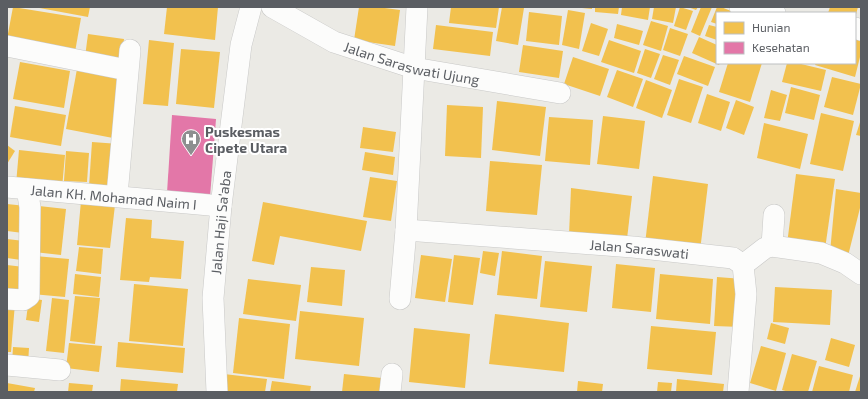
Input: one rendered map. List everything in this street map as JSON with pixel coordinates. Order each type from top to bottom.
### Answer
[{"type":"street","name":"Jalan Haji Sa'aba","points":[[217,392],[213,298],[221,206],[241,45],[251,7]]},
{"type":"street","name":"Jalan Saraswati Ujung","points":[[272,7],[334,42],[414,68],[560,93]]},
{"type":"street","points":[[400,299],[406,230],[417,7]]},
{"type":"street","points":[[740,7],[769,12]]},
{"type":"street","points":[[7,46],[128,60],[117,195]]},
{"type":"street","name":"Jalan KH. Mohamad Naim I","points":[[17,188],[117,195],[221,206]]},
{"type":"street","points":[[7,299],[23,300],[29,296],[30,208],[17,188]]},
{"type":"street","points":[[772,246],[774,215]]},
{"type":"street","name":"Jalan Saraswati","points":[[406,230],[633,247],[725,256],[739,261],[743,265]]},
{"type":"street","points":[[738,392],[746,294],[743,265],[765,248],[772,246],[821,252],[845,263],[861,274]]},
{"type":"street","points":[[7,365],[60,370]]},
{"type":"building: Hunian","points":[[13,7],[81,18],[75,52],[7,39]]},
{"type":"building: Hunian","points":[[34,7],[90,7],[88,17]]},
{"type":"building: Hunian","points":[[167,7],[218,7],[215,40],[164,34]]},
{"type":"building: Hunian","points":[[359,7],[377,7],[400,10],[395,46],[354,40]]},
{"type":"building: Hunian","points":[[451,7],[499,7],[496,28],[449,23]]},
{"type":"building: Hunian","points":[[502,7],[524,8],[518,45],[496,41]]},
{"type":"building: Hunian","points":[[592,7],[592,9],[582,8]]},
{"type":"building: Hunian","points":[[595,7],[619,7],[618,14],[595,12]]},
{"type":"building: Hunian","points":[[622,7],[650,7],[648,20],[621,15]]},
{"type":"building: Hunian","points":[[654,7],[676,7],[673,23],[652,19]]},
{"type":"building: Hunian","points":[[680,7],[693,11],[686,30],[674,26]]},
{"type":"building: Hunian","points":[[688,7],[698,7],[696,10]]},
{"type":"building: Hunian","points":[[701,7],[712,7],[700,36],[691,32]]},
{"type":"building: Hunian","points":[[717,7],[734,12],[716,12],[716,24],[711,22]]},
{"type":"building: Hunian","points":[[830,7],[858,7],[856,14],[856,12],[828,12]]},
{"type":"building: Hunian","points":[[568,10],[585,13],[579,49],[562,45]]},
{"type":"building: Hunian","points":[[529,12],[562,16],[559,45],[526,41]]},
{"type":"building: Hunian","points":[[651,21],[668,26],[661,51],[643,45]]},
{"type":"building: Hunian","points":[[591,23],[608,29],[599,56],[582,51]]},
{"type":"building: Hunian","points":[[617,24],[643,31],[639,45],[614,38]]},
{"type":"building: Hunian","points":[[436,25],[493,32],[490,56],[433,49]]},
{"type":"building: Hunian","points":[[709,25],[716,27],[716,40],[705,36]]},
{"type":"building: Hunian","points":[[670,28],[688,34],[680,56],[663,50]]},
{"type":"building: Hunian","points":[[88,34],[124,39],[121,61],[85,57]]},
{"type":"building: Hunian","points":[[856,36],[861,38],[861,53],[855,77],[815,65],[856,64]]},
{"type":"building: Hunian","points":[[699,37],[716,45],[716,64],[692,53]]},
{"type":"building: Hunian","points":[[149,40],[174,43],[168,106],[143,104]]},
{"type":"building: Hunian","points":[[609,40],[641,51],[634,73],[601,62]]},
{"type":"building: Hunian","points":[[523,45],[563,51],[559,78],[519,72]]},
{"type":"building: Hunian","points":[[181,49],[220,52],[214,108],[176,104]]},
{"type":"building: Hunian","points":[[645,49],[660,54],[651,78],[637,73]]},
{"type":"building: Hunian","points":[[663,55],[679,60],[670,85],[654,79]]},
{"type":"building: Hunian","points":[[684,56],[715,67],[708,86],[677,74]]},
{"type":"building: Hunian","points":[[573,57],[609,69],[600,96],[564,84]]},
{"type":"building: Hunian","points":[[20,62],[70,71],[64,108],[13,99]]},
{"type":"building: Hunian","points":[[728,64],[762,64],[750,102],[719,92]]},
{"type":"building: Hunian","points":[[787,64],[801,64],[826,70],[821,91],[782,82]]},
{"type":"building: Hunian","points":[[77,69],[124,77],[113,138],[66,129]]},
{"type":"building: Hunian","points":[[617,70],[643,79],[633,107],[607,97]]},
{"type":"building: Hunian","points":[[832,77],[861,84],[853,115],[824,107]]},
{"type":"building: Hunian","points":[[679,79],[703,87],[691,123],[667,115]]},
{"type":"building: Hunian","points":[[646,80],[672,90],[662,118],[636,108]]},
{"type":"building: Hunian","points":[[791,87],[820,95],[814,120],[785,113]]},
{"type":"building: Hunian","points":[[771,90],[787,95],[780,121],[764,118]]},
{"type":"building: Hunian","points":[[707,94],[730,102],[721,131],[698,123]]},
{"type":"building: Hunian","points":[[736,100],[754,107],[744,135],[726,128]]},
{"type":"building: Hunian","points":[[497,101],[546,107],[540,156],[492,150]]},
{"type":"building: Hunian","points":[[447,105],[483,107],[481,158],[445,156]]},
{"type":"building: Hunian","points":[[15,106],[66,115],[61,146],[10,137]]},
{"type":"building: Hunian","points":[[821,113],[854,121],[843,171],[810,164]]},
{"type":"building: Hunian","points":[[603,116],[645,121],[639,169],[597,164]]},
{"type":"building: Hunian","points":[[549,117],[593,120],[590,165],[545,161]]},
{"type":"building: Hunian","points":[[861,119],[861,136],[856,135]]},
{"type":"building: Hunian","points":[[764,123],[808,134],[800,169],[757,158]]},
{"type":"building: Hunian","points":[[363,127],[396,132],[393,152],[360,148]]},
{"type":"building: Hunian","points":[[92,142],[119,144],[115,188],[89,186]]},
{"type":"building: Hunian","points":[[7,145],[15,151],[7,164]]},
{"type":"building: Hunian","points":[[19,150],[65,155],[62,188],[16,184]]},
{"type":"building: Hunian","points":[[66,151],[89,153],[87,182],[64,181]]},
{"type":"building: Hunian","points":[[365,152],[395,157],[393,175],[362,170]]},
{"type":"building: Hunian","points":[[490,161],[542,165],[537,215],[486,211]]},
{"type":"building: Hunian","points":[[796,174],[835,179],[825,249],[787,244]]},
{"type":"building: Hunian","points":[[653,176],[708,184],[700,251],[645,244]]},
{"type":"building: Hunian","points":[[370,177],[397,181],[391,221],[363,217]]},
{"type":"building: Hunian","points":[[571,188],[632,196],[627,239],[569,235]]},
{"type":"building: Hunian","points":[[836,189],[861,193],[861,204],[848,256],[830,252]]},
{"type":"building: Hunian","points":[[81,201],[115,205],[110,248],[77,245]]},
{"type":"building: Hunian","points":[[263,202],[367,221],[361,251],[280,236],[274,265],[252,261]]},
{"type":"building: Hunian","points":[[7,204],[26,206],[23,233],[7,231]]},
{"type":"building: Hunian","points":[[39,206],[66,209],[61,255],[34,252]]},
{"type":"building: Hunian","points":[[126,218],[152,220],[151,238],[184,241],[181,279],[150,277],[149,282],[120,280]]},
{"type":"building: Hunian","points":[[7,239],[24,241],[21,260],[7,258]]},
{"type":"building: Hunian","points":[[79,247],[103,249],[101,274],[76,271]]},
{"type":"building: Hunian","points":[[483,251],[499,253],[495,276],[480,273]]},
{"type":"building: Hunian","points":[[502,251],[542,256],[537,299],[497,295]]},
{"type":"building: Hunian","points":[[421,255],[452,259],[445,302],[415,298]]},
{"type":"building: Hunian","points":[[454,255],[480,258],[473,305],[448,302]]},
{"type":"building: Hunian","points":[[35,256],[69,259],[65,297],[32,294]]},
{"type":"building: Hunian","points":[[545,261],[592,266],[587,312],[540,307]]},
{"type":"building: Hunian","points":[[616,264],[655,268],[651,312],[612,308]]},
{"type":"building: Hunian","points":[[7,265],[24,267],[21,292],[7,290]]},
{"type":"building: Hunian","points":[[311,267],[345,270],[342,306],[307,302]]},
{"type":"building: Hunian","points":[[75,274],[101,277],[99,297],[73,294]]},
{"type":"building: Hunian","points":[[660,274],[713,279],[710,324],[656,319]]},
{"type":"building: Hunian","points":[[717,277],[743,279],[741,327],[714,326]]},
{"type":"building: Hunian","points":[[248,279],[301,285],[296,321],[243,314]]},
{"type":"building: Hunian","points":[[134,284],[188,289],[183,346],[129,341]]},
{"type":"building: Hunian","points":[[775,287],[832,290],[830,325],[773,322]]},
{"type":"building: Hunian","points":[[75,296],[100,298],[95,344],[70,341]]},
{"type":"building: Hunian","points":[[29,298],[42,300],[39,322],[26,320]]},
{"type":"building: Hunian","points":[[52,298],[69,300],[64,353],[46,351]]},
{"type":"building: Hunian","points":[[7,302],[15,303],[11,352],[7,352]]},
{"type":"building: Hunian","points":[[300,311],[364,318],[359,366],[295,359]]},
{"type":"building: Hunian","points":[[495,314],[569,323],[564,372],[489,364]]},
{"type":"building: Hunian","points":[[239,318],[290,324],[284,379],[233,373]]},
{"type":"building: Hunian","points":[[771,323],[789,328],[785,344],[767,339]]},
{"type":"building: Hunian","points":[[651,326],[716,332],[712,375],[647,369]]},
{"type":"building: Hunian","points":[[414,328],[470,334],[465,388],[409,382]]},
{"type":"building: Hunian","points":[[831,338],[855,345],[849,367],[825,360]]},
{"type":"building: Hunian","points":[[118,342],[185,348],[183,373],[116,367]]},
{"type":"building: Hunian","points":[[69,343],[102,346],[99,372],[66,368]]},
{"type":"building: Hunian","points":[[761,346],[786,353],[776,391],[750,383]]},
{"type":"building: Hunian","points":[[13,347],[29,348],[28,364],[12,364]]},
{"type":"building: Hunian","points":[[792,354],[817,361],[808,392],[789,392],[782,390]]},
{"type":"building: Hunian","points":[[819,366],[853,375],[849,392],[812,392]]},
{"type":"building: Hunian","points":[[861,373],[861,392],[855,392]]},
{"type":"building: Hunian","points":[[224,374],[267,379],[265,392],[222,392]]},
{"type":"building: Hunian","points":[[344,374],[382,378],[381,392],[342,392]]},
{"type":"building: Hunian","points":[[121,379],[178,384],[177,392],[120,392]]},
{"type":"building: Hunian","points":[[677,379],[724,384],[723,392],[676,392]]},
{"type":"building: Hunian","points":[[272,381],[311,386],[310,392],[270,392]]},
{"type":"building: Hunian","points":[[578,381],[603,384],[602,392],[577,392]]},
{"type":"building: Hunian","points":[[658,382],[672,383],[671,392],[657,392]]},
{"type":"building: Hunian","points":[[7,383],[35,388],[34,392],[7,392]]},
{"type":"building: Hunian","points":[[69,383],[93,385],[92,392],[68,392]]},
{"type":"building: Kesehatan","name":"Puskesmas Cipete Utara","points":[[172,115],[216,119],[210,197],[167,193]]},
{"type":"place","name":"Puskesmas Cipete Utara","points":[[191,156]]}]
